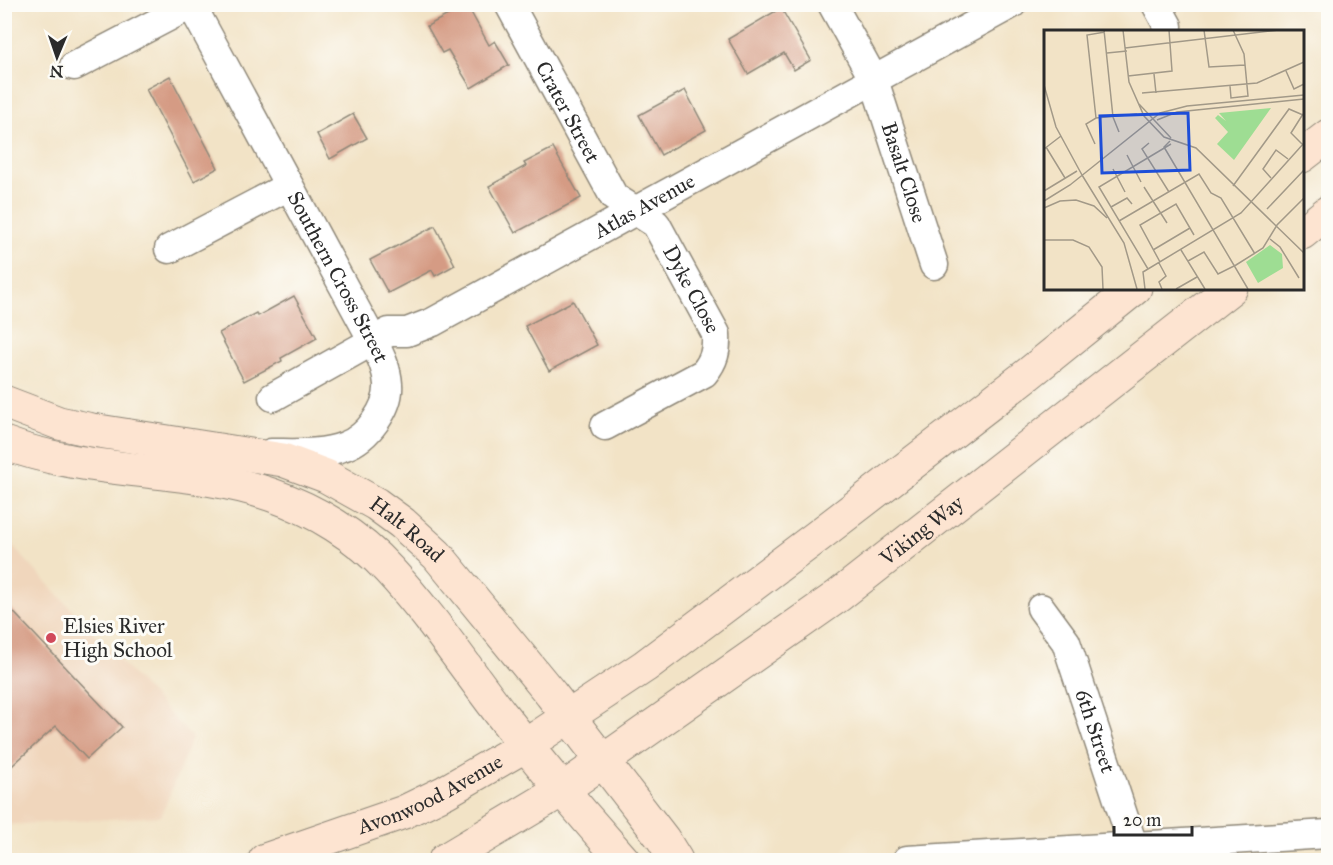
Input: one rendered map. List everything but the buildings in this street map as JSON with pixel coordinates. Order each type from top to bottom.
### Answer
[{"type":"main road","points":[[1303,155],[1329,136]]},
{"type":"main road","points":[[1303,232],[1329,212]]},
{"type":"main road","points":[[569,717],[645,666],[809,543],[1027,375],[1133,290]]},
{"type":"main road","name":"Viking Way","points":[[562,790],[838,596],[1228,290]]},
{"type":"main road","name":"Halt Road","points":[[4,402],[59,423],[92,430],[283,460],[326,476],[361,494],[402,523],[437,555],[569,717],[663,839],[676,861]]},
{"type":"main road","name":"Halt Road","points":[[4,443],[79,462],[200,478],[239,486],[270,494],[302,507],[329,522],[372,554],[389,570],[562,790],[623,861]]},
{"type":"main road","name":"Avonwood Avenue","points":[[265,861],[404,812],[445,792],[569,717]]},
{"type":"main road","points":[[445,861],[562,790]]},
{"type":"street","name":"Crater Street","points":[[509,4],[614,197],[636,210]]},
{"type":"street","name":"Basalt Close","points":[[832,4],[874,80],[934,265]]},
{"type":"street","name":"Atlas Avenue","points":[[273,397],[389,332],[407,332],[433,322],[1012,4]]},
{"type":"street","points":[[1156,4],[1168,26],[1167,30]]},
{"type":"street","points":[[74,66],[191,5]]},
{"type":"street","name":"Southern Cross Street","points":[[191,5],[373,341],[383,361],[388,387],[379,415],[369,429],[348,445],[305,453],[234,452]]},
{"type":"street","points":[[169,249],[289,186]]},
{"type":"street","name":"Dyke Close","points":[[605,426],[704,373],[711,365],[717,345],[712,325],[656,224],[636,210]]},
{"type":"street","name":"6th Street","points":[[1041,608],[1066,642],[1134,853]]},
{"type":"street","points":[[907,861],[1134,853],[1329,834]]},
{"type":"shaded area","name":"Elsies River High School","points":[[5,538],[192,738],[161,816],[5,825]]},
{"type":"place","name":"Elsies River High School","points":[[51,638]]}]
